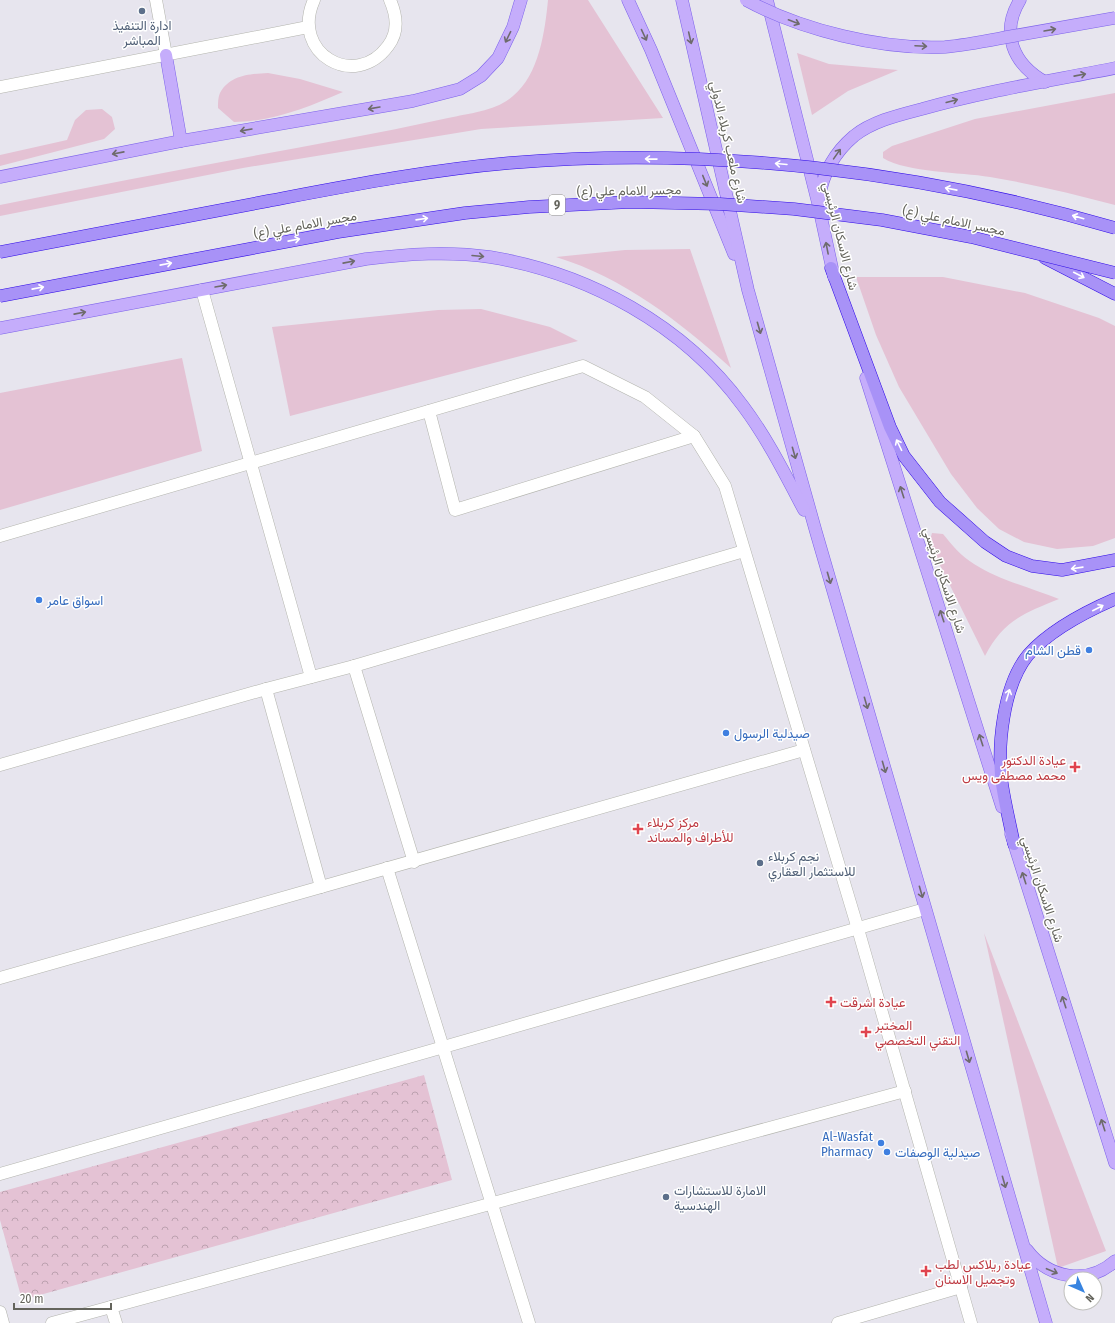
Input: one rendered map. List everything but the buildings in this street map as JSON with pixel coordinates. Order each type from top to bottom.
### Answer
[{"type":"highway","points":[[0,252],[333,189],[468,167],[596,159],[703,160],[838,170],[972,193],[1058,211],[1115,228]]},
{"type":"highway","name":"مجسر الامام علي (ع)","points":[[0,296],[338,232],[465,213],[576,204],[631,202],[720,204],[794,209],[882,220],[971,237],[1115,273]]},
{"type":"highway","points":[[1031,252],[1115,294]]},
{"type":"highway","points":[[831,268],[890,427],[904,456],[926,486],[957,519],[985,542],[1006,556],[1032,566],[1062,570],[1115,560]]},
{"type":"highway","points":[[1014,844],[1002,783],[1002,739],[1005,704],[1012,681],[1028,656],[1047,638],[1072,621],[1115,599]]},
{"type":"main road","points":[[0,177],[181,141],[412,101],[460,89],[481,76],[498,58],[513,27],[521,0]]},
{"type":"main road","points":[[628,0],[652,50],[748,290],[816,532],[1046,1323]]},
{"type":"main road","name":"شارع ملعب كربلاء الدولي","points":[[682,0],[748,290]]},
{"type":"main road","points":[[746,0],[779,16],[827,32],[875,42],[919,46],[944,47],[972,44],[1115,18]]},
{"type":"main road","name":"شارع الاسكان الرئيسي","points":[[767,0],[818,203],[831,268],[1115,1163]]},
{"type":"main road","points":[[1020,0],[1013,13],[1011,26],[1011,40],[1015,54],[1033,75],[1045,82]]},
{"type":"main road","points":[[166,55],[181,141]]},
{"type":"main road","points":[[818,203],[822,184],[829,166],[836,154],[855,135],[872,124],[959,99],[1115,68]]},
{"type":"main road","points":[[0,328],[366,259],[408,254],[449,254],[490,257],[530,266],[570,278],[608,294],[644,315],[677,338],[712,369],[742,405],[769,443],[816,532]]},
{"type":"main road","points":[[1024,1246],[1034,1259],[1047,1269],[1062,1275],[1078,1277],[1094,1274],[1115,1261]]},
{"type":"street","points":[[156,0],[166,55]]},
{"type":"street","points":[[314,0],[308,12],[308,27],[312,41],[320,53],[331,61],[345,65],[359,66],[373,61],[384,52],[392,41],[396,27],[395,13],[390,0]]},
{"type":"street","points":[[0,87],[308,27]]},
{"type":"street","points":[[202,290],[311,677]]},
{"type":"street","points":[[0,536],[583,366],[645,397],[694,436],[724,486],[858,929],[971,1323]]},
{"type":"street","points":[[429,411],[455,510],[694,436]]},
{"type":"street","points":[[0,765],[266,689],[354,666],[744,551]]},
{"type":"street","points":[[354,666],[414,862]]},
{"type":"street","points":[[266,689],[321,887]]},
{"type":"street","points":[[0,978],[387,868],[414,862],[804,750]]},
{"type":"street","points":[[387,868],[529,1323]]},
{"type":"street","points":[[0,1174],[925,909]]},
{"type":"street","points":[[52,1323],[905,1091]]},
{"type":"street","points":[[838,1323],[961,1287]]},
{"type":"street","points":[[111,1307],[116,1323]]},
{"type":"street","points":[[0,1312],[3,1323]]},
{"type":"green space","points":[[548,0],[588,0],[663,118],[481,129],[243,168],[0,216],[0,205],[380,132],[474,113],[499,105],[513,96],[522,87],[535,65],[545,25]]},
{"type":"green space","points":[[797,53],[829,64],[898,70],[848,91],[812,115]]},
{"type":"green space","points":[[268,73],[300,79],[343,92],[290,113],[248,121],[234,122],[218,108],[218,98],[220,93],[229,82],[248,75]]},
{"type":"green space","points":[[1115,93],[1115,205],[1006,180],[978,175],[906,167],[883,158],[883,152],[892,146],[975,119]]},
{"type":"green space","points":[[102,109],[112,117],[115,129],[104,139],[0,166],[0,155],[67,140],[75,120],[86,110]]},
{"type":"green space","points":[[690,249],[731,368],[671,318],[628,289],[581,266],[556,257],[625,250]]},
{"type":"green space","points":[[856,277],[943,277],[1025,293],[1099,318],[1115,326],[1115,538],[1093,546],[1057,549],[1024,542],[999,529],[977,508],[951,474],[899,387],[876,335]]},
{"type":"green space","points":[[481,309],[550,327],[578,341],[290,416],[272,327],[438,310]]},
{"type":"green space","points":[[182,358],[202,451],[0,510],[0,393]]},
{"type":"green space","points":[[932,533],[943,534],[965,557],[984,570],[1059,599],[1025,614],[1007,626],[999,634],[985,656],[929,543]]},
{"type":"green space","points":[[984,933],[1106,1251],[1058,1268]]},
{"type":"green space","points":[[424,1075],[452,1180],[22,1300],[0,1220],[0,1192]]},
{"type":"place","name":"ادارة التنفيذ المباشر","points":[[142,11]]},
{"type":"place","name":"اسواق عامر","points":[[39,600]]},
{"type":"place","name":"قطن الشام","points":[[1089,650]]},
{"type":"place","name":"صيدلية الرسول","points":[[726,733]]},
{"type":"place","name":"عيادة الدكتور محمد مصطفى ويس","points":[[1075,767]]},
{"type":"place","name":"مركز كربلاء للأطراف والمساند","points":[[638,829]]},
{"type":"place","name":"نجم كربلاء للاستثمار العقاري","points":[[760,863]]},
{"type":"place","name":"عيادة اشرقت","points":[[831,1002]]},
{"type":"place","name":"المختبر التقني التخصصي","points":[[866,1032]]},
{"type":"place","name":"Al-Wasfat Pharmacy","points":[[881,1143]]},
{"type":"place","name":"صيدلية الوصفات","points":[[887,1152]]},
{"type":"place","name":"الامارة للاستشارات الهندسية","points":[[666,1197]]},
{"type":"place","name":"عيادة ريلاكس لطب وتجميل الاسنان","points":[[926,1271]]}]
